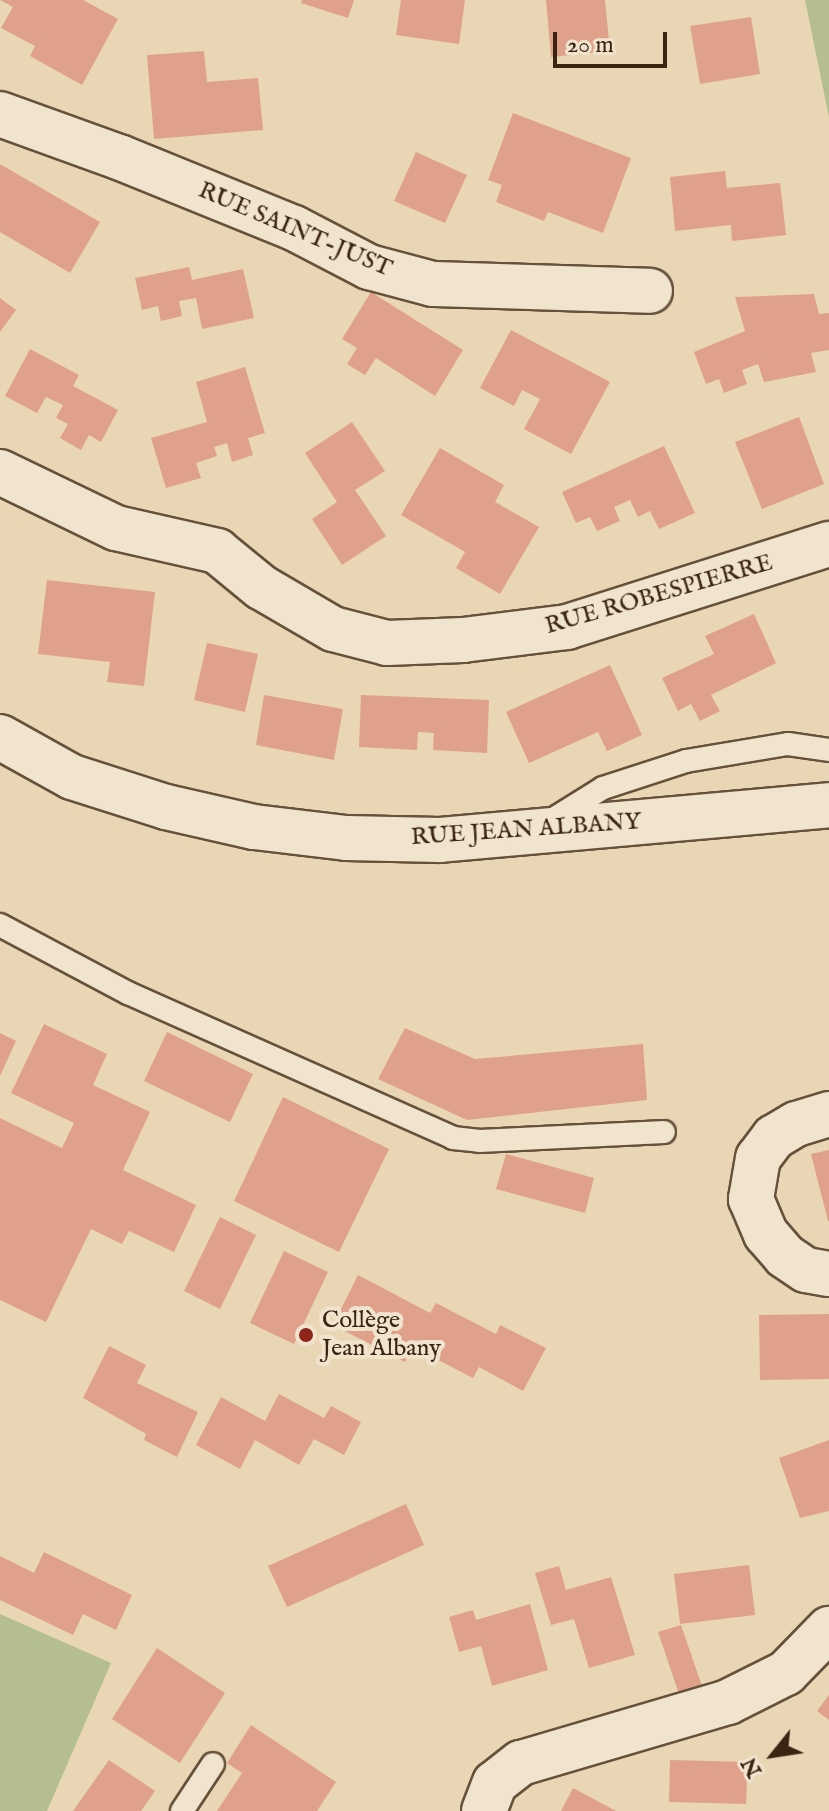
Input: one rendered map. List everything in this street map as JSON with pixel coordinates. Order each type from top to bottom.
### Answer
[{"type":"street","name":"RUE SAINT-JUST","points":[[0,114],[119,157],[283,223],[381,271],[433,284],[650,291]]},
{"type":"street","name":"RUE ROBESPIERRE","points":[[0,472],[116,528],[217,551],[261,587],[333,629],[387,643],[463,640],[567,627],[829,544]]},
{"type":"street","name":"RUE JEAN ALBANY","points":[[0,737],[72,777],[166,807],[254,827],[346,838],[440,840],[829,805]]},
{"type":"street","points":[[829,1114],[796,1124],[774,1137],[758,1158],[751,1199],[766,1234],[785,1256],[806,1270],[829,1274]]},
{"type":"street","points":[[484,1811],[495,1783],[521,1763],[728,1702],[786,1673],[829,1629]]},
{"type":"lane","points":[[532,832],[603,788],[686,761],[788,744],[829,750]]},
{"type":"lane","points":[[0,925],[128,993],[453,1138],[480,1141],[664,1132]]},
{"type":"lane","points":[[182,1811],[213,1764]]},
{"type":"green space","points":[[805,0],[829,0],[829,117]]},
{"type":"green space","points":[[0,1614],[111,1663],[47,1811],[0,1811]]},
{"type":"building","points":[[0,0],[83,0],[118,19],[82,85],[30,56],[35,46],[1,28],[13,7]]},
{"type":"building","points":[[302,0],[354,0],[348,18],[301,3]]},
{"type":"building","points":[[401,0],[465,0],[459,44],[396,35]]},
{"type":"building","points":[[546,0],[605,0],[610,51],[551,57]]},
{"type":"building","points":[[751,17],[760,74],[700,84],[690,26]]},
{"type":"building","points":[[204,51],[207,82],[258,78],[263,130],[154,139],[147,55]]},
{"type":"building","points":[[513,113],[631,158],[603,233],[548,212],[544,221],[496,202],[502,185],[488,180]]},
{"type":"building","points":[[416,152],[467,175],[445,223],[394,201]]},
{"type":"building","points":[[0,164],[100,222],[70,273],[0,232]]},
{"type":"building","points":[[725,171],[727,188],[780,183],[786,235],[732,241],[731,225],[675,231],[670,177]]},
{"type":"building","points":[[189,267],[192,280],[243,269],[254,318],[202,329],[196,298],[179,301],[182,316],[161,321],[158,306],[142,310],[135,278]]},
{"type":"building","points":[[371,292],[463,350],[435,396],[376,358],[365,375],[347,364],[357,348],[342,339]]},
{"type":"building","points":[[814,294],[819,314],[829,313],[829,350],[811,353],[816,372],[764,382],[758,364],[742,370],[747,384],[724,393],[719,379],[706,384],[694,352],[745,331],[735,297]]},
{"type":"building","points":[[0,298],[16,310],[0,332]]},
{"type":"building","points":[[511,330],[610,382],[571,454],[524,429],[540,399],[522,390],[514,406],[480,388]]},
{"type":"building","points":[[30,349],[79,375],[73,386],[118,410],[101,442],[89,435],[81,450],[60,438],[68,424],[56,418],[63,405],[46,397],[37,413],[5,396]]},
{"type":"building","points":[[245,367],[265,433],[248,438],[253,455],[232,462],[227,443],[214,447],[217,456],[196,463],[201,478],[166,488],[151,438],[207,422],[196,382]]},
{"type":"building","points":[[799,417],[824,484],[762,509],[735,442]]},
{"type":"building","points":[[352,422],[385,471],[355,490],[386,536],[342,565],[312,519],[337,502],[305,453]]},
{"type":"building","points":[[664,446],[695,513],[659,529],[650,511],[638,517],[630,500],[614,507],[620,521],[597,531],[590,517],[576,523],[562,492]]},
{"type":"building","points":[[440,448],[504,485],[495,502],[539,527],[500,594],[456,568],[465,552],[401,515]]},
{"type":"building","points":[[47,580],[155,592],[144,686],[107,682],[110,662],[38,654]]},
{"type":"building","points":[[754,614],[776,663],[711,695],[720,711],[700,721],[691,704],[678,711],[662,678],[714,654],[705,636]]},
{"type":"building","points":[[207,643],[258,654],[245,712],[194,700]]},
{"type":"building","points":[[610,665],[642,735],[607,751],[598,732],[529,763],[506,712]]},
{"type":"building","points":[[264,695],[343,709],[334,760],[256,745]]},
{"type":"building","points":[[361,695],[489,700],[487,753],[433,750],[434,733],[418,732],[417,750],[359,747]]},
{"type":"building","points":[[44,1024],[107,1054],[93,1085],[150,1112],[123,1170],[196,1205],[174,1252],[129,1231],[122,1244],[91,1229],[46,1322],[0,1300],[0,1118],[62,1148],[74,1123],[11,1093]]},
{"type":"building","points":[[405,1028],[475,1059],[643,1044],[647,1100],[467,1120],[378,1079]]},
{"type":"building","points":[[167,1032],[253,1074],[230,1122],[144,1081]]},
{"type":"building","points":[[0,1033],[16,1041],[0,1076]]},
{"type":"building","points":[[283,1097],[389,1149],[339,1252],[234,1201]]},
{"type":"building","points":[[829,1150],[829,1221],[828,1221],[811,1154]]},
{"type":"building","points":[[506,1154],[594,1178],[585,1213],[496,1189]]},
{"type":"building","points":[[220,1217],[256,1235],[220,1309],[184,1291]]},
{"type":"building","points":[[284,1251],[328,1272],[294,1344],[250,1323]]},
{"type":"building","points":[[358,1275],[430,1313],[436,1303],[496,1334],[500,1325],[546,1348],[523,1391],[479,1367],[473,1378],[413,1347],[405,1362],[333,1325]]},
{"type":"building","points":[[829,1314],[829,1379],[760,1380],[759,1315]]},
{"type":"building","points":[[109,1346],[146,1365],[137,1383],[198,1412],[177,1457],[144,1440],[146,1434],[83,1398]]},
{"type":"building","points":[[279,1394],[324,1418],[331,1406],[361,1422],[344,1455],[314,1439],[299,1465],[255,1440],[240,1469],[196,1445],[221,1397],[265,1421]]},
{"type":"building","points":[[829,1440],[829,1511],[800,1518],[779,1458]]},
{"type":"building","points":[[406,1504],[424,1545],[287,1607],[268,1566]]},
{"type":"building","points":[[44,1552],[132,1595],[116,1630],[83,1614],[73,1635],[0,1600],[0,1556],[34,1573]]},
{"type":"building","points":[[749,1565],[755,1615],[680,1624],[674,1574]]},
{"type":"building","points":[[559,1566],[566,1590],[611,1577],[635,1655],[589,1668],[574,1619],[551,1625],[535,1573]]},
{"type":"building","points":[[530,1604],[548,1670],[492,1686],[481,1646],[459,1652],[449,1617],[473,1610],[476,1620]]},
{"type":"building","points":[[681,1625],[702,1686],[679,1694],[658,1632]]},
{"type":"building","points":[[157,1648],[225,1693],[180,1763],[112,1719]]},
{"type":"building","points":[[829,1695],[829,1720],[817,1711]]},
{"type":"building","points":[[251,1725],[336,1782],[317,1811],[217,1811],[242,1773],[227,1763]]},
{"type":"building","points":[[109,1760],[155,1791],[141,1811],[73,1811]]},
{"type":"building","points":[[670,1760],[748,1762],[746,1804],[669,1802]]},
{"type":"building","points":[[573,1788],[616,1811],[561,1811]]},
{"type":"place","name":"Collège Jean Albany","points":[[306,1335]]}]
